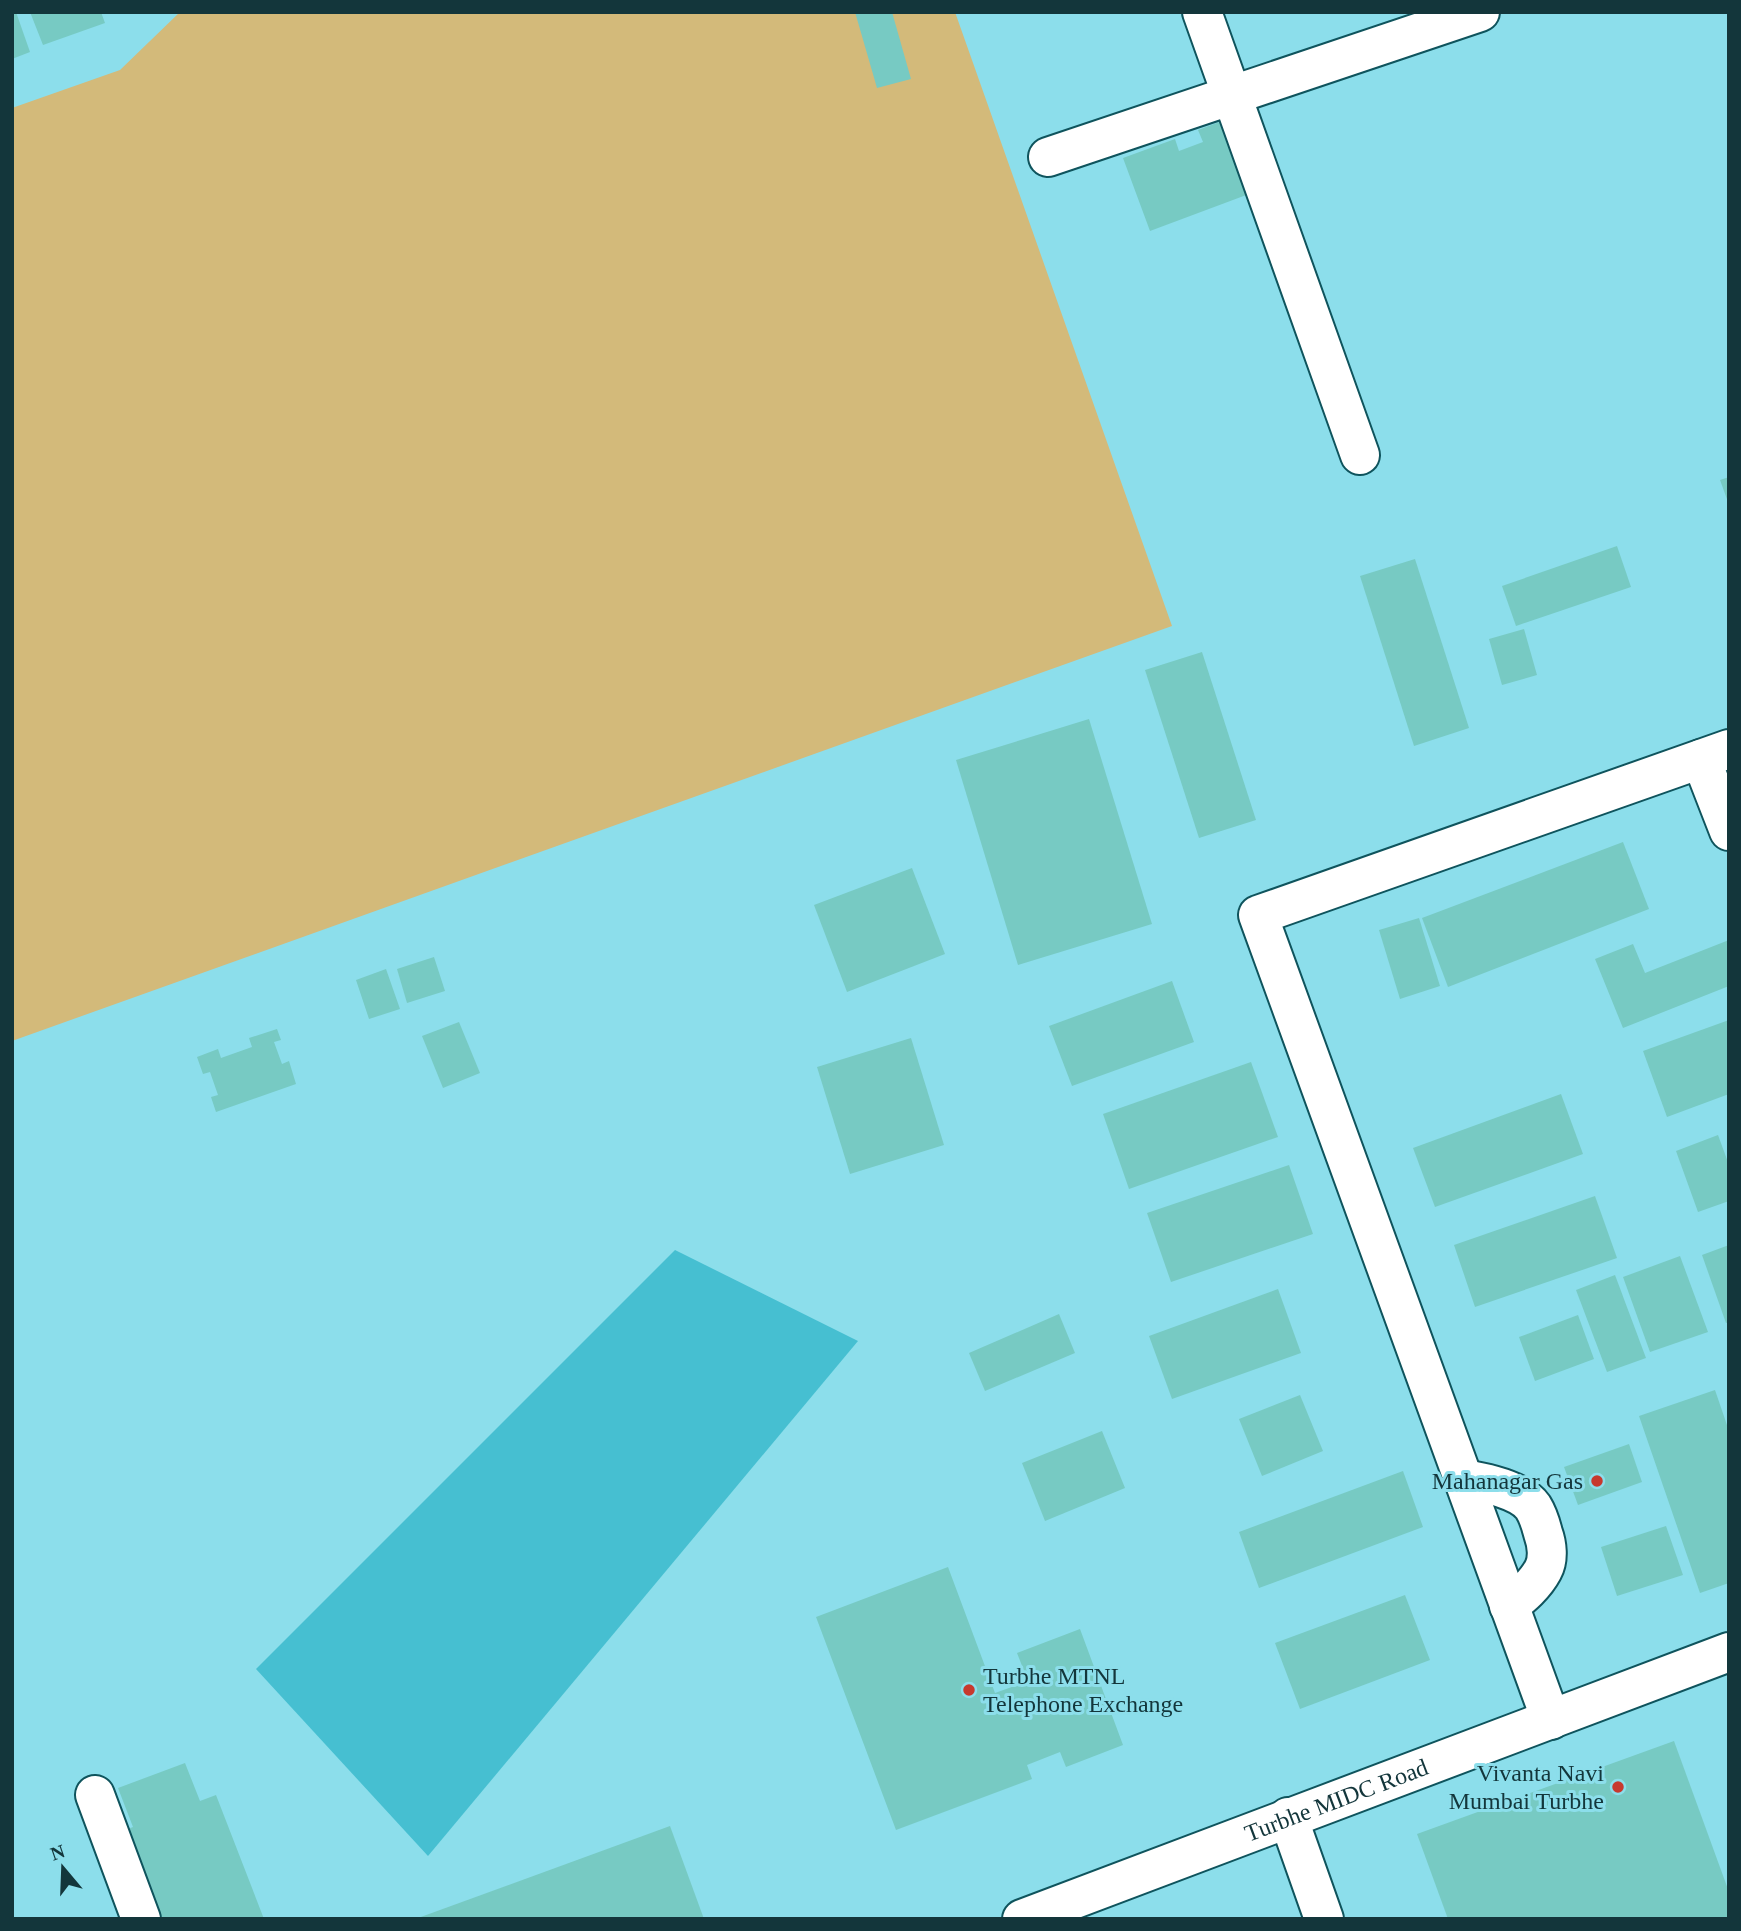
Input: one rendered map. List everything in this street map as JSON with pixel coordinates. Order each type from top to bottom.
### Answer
[{"type":"street","points":[[1202,12],[1360,454]]},
{"type":"street","points":[[1048,157],[1480,12]]},
{"type":"street","points":[[1551,1720],[1258,915],[1715,754],[1729,831]]},
{"type":"street","points":[[1463,1479],[1489,1482],[1517,1496],[1532,1505],[1540,1522],[1547,1545],[1545,1568],[1528,1590],[1509,1606]]},
{"type":"street","name":"Turbhe MIDC Road","points":[[1021,1919],[1067,1911],[1288,1818],[1728,1654]]},
{"type":"street","points":[[95,1795],[141,1919]]},
{"type":"street","points":[[1288,1818],[1324,1919]]},
{"type":"shaded area","points":[[180,12],[955,12],[1172,626],[12,1041],[12,108],[120,70]]},
{"type":"water","points":[[675,1250],[858,1341],[428,1856],[256,1669]]},
{"type":"building","points":[[12,12],[16,12],[30,52],[12,59]]},
{"type":"building","points":[[30,12],[101,12],[105,23],[43,45]]},
{"type":"building","points":[[855,12],[892,12],[911,79],[877,88]]},
{"type":"building","points":[[1230,118],[1257,191],[1150,231],[1123,158],[1175,139],[1179,151],[1203,142],[1198,130]]},
{"type":"building","points":[[1729,477],[1729,502],[1728,502],[1720,480]]},
{"type":"building","points":[[1617,546],[1631,587],[1516,626],[1502,586]]},
{"type":"building","points":[[1415,559],[1469,728],[1414,746],[1360,576]]},
{"type":"building","points":[[1524,629],[1537,675],[1502,685],[1489,639]]},
{"type":"building","points":[[1202,652],[1256,820],[1199,838],[1145,670]]},
{"type":"building","points":[[1089,719],[1152,924],[1018,965],[956,760]]},
{"type":"building","points":[[1623,842],[1649,909],[1448,987],[1422,918]]},
{"type":"building","points":[[912,868],[945,954],[847,992],[814,905]]},
{"type":"building","points":[[1419,918],[1440,986],[1400,999],[1379,930]]},
{"type":"building","points":[[1729,940],[1729,986],[1623,1028],[1595,959],[1633,944],[1645,973]]},
{"type":"building","points":[[434,957],[445,991],[407,1003],[397,969]]},
{"type":"building","points":[[386,969],[400,1009],[369,1019],[356,980]]},
{"type":"building","points":[[1172,981],[1194,1042],[1072,1086],[1049,1026]]},
{"type":"building","points":[[1729,1020],[1729,1094],[1667,1117],[1643,1051]]},
{"type":"building","points":[[459,1022],[480,1073],[443,1088],[422,1036]]},
{"type":"building","points":[[277,1029],[281,1040],[274,1042],[282,1064],[289,1061],[296,1084],[216,1112],[211,1097],[218,1095],[210,1072],[203,1074],[197,1057],[218,1049],[221,1058],[252,1047],[249,1038]]},
{"type":"building","points":[[911,1038],[944,1145],[850,1174],[817,1067]]},
{"type":"building","points":[[1251,1062],[1278,1137],[1129,1189],[1103,1114]]},
{"type":"building","points":[[1561,1094],[1583,1154],[1435,1207],[1413,1148]]},
{"type":"building","points":[[1718,1135],[1729,1165],[1729,1201],[1698,1212],[1676,1151]]},
{"type":"building","points":[[1289,1165],[1313,1234],[1171,1282],[1147,1213]]},
{"type":"building","points":[[1595,1196],[1617,1258],[1475,1307],[1454,1245]]},
{"type":"building","points":[[1729,1245],[1729,1322],[1726,1323],[1702,1255]]},
{"type":"building","points":[[1680,1256],[1708,1332],[1650,1352],[1623,1277]]},
{"type":"building","points":[[1615,1275],[1646,1358],[1607,1372],[1576,1290]]},
{"type":"building","points":[[1278,1289],[1301,1353],[1172,1399],[1149,1336]]},
{"type":"building","points":[[1059,1314],[1075,1353],[985,1391],[969,1353]]},
{"type":"building","points":[[1578,1315],[1594,1359],[1535,1381],[1519,1337]]},
{"type":"building","points":[[1715,1390],[1729,1431],[1729,1583],[1700,1593],[1639,1416]]},
{"type":"building","points":[[1300,1395],[1323,1451],[1262,1476],[1239,1419]]},
{"type":"building","points":[[1102,1431],[1125,1488],[1045,1521],[1022,1463]]},
{"type":"building","points":[[1629,1444],[1642,1482],[1578,1505],[1564,1467]]},
{"type":"building","points":[[1403,1471],[1423,1527],[1259,1588],[1239,1532]]},
{"type":"building","points":[[1666,1526],[1683,1575],[1617,1596],[1601,1547]]},
{"type":"building","points":[[948,1567],[995,1693],[1028,1681],[1017,1653],[1080,1629],[1123,1745],[1066,1767],[1060,1752],[1027,1765],[1032,1779],[896,1830],[816,1617]]},
{"type":"building","points":[[1405,1595],[1430,1660],[1300,1709],[1275,1643]]},
{"type":"building","name":"Vivanta Navi Mumbai Turbhe","points":[[1674,1741],[1729,1892],[1729,1919],[1448,1919],[1417,1834]]},
{"type":"building","points":[[185,1763],[200,1801],[216,1795],[264,1919],[159,1919],[125,1830],[133,1827],[118,1788]]},
{"type":"building","points":[[670,1826],[704,1919],[418,1919],[418,1918]]},
{"type":"place","name":"Mahanagar Gas","points":[[1597,1481]]},
{"type":"place","name":"Turbhe MTNL Telephone Exchange","points":[[969,1690]]},
{"type":"place","name":"Vivanta Navi Mumbai Turbhe","points":[[1618,1787]]}]
